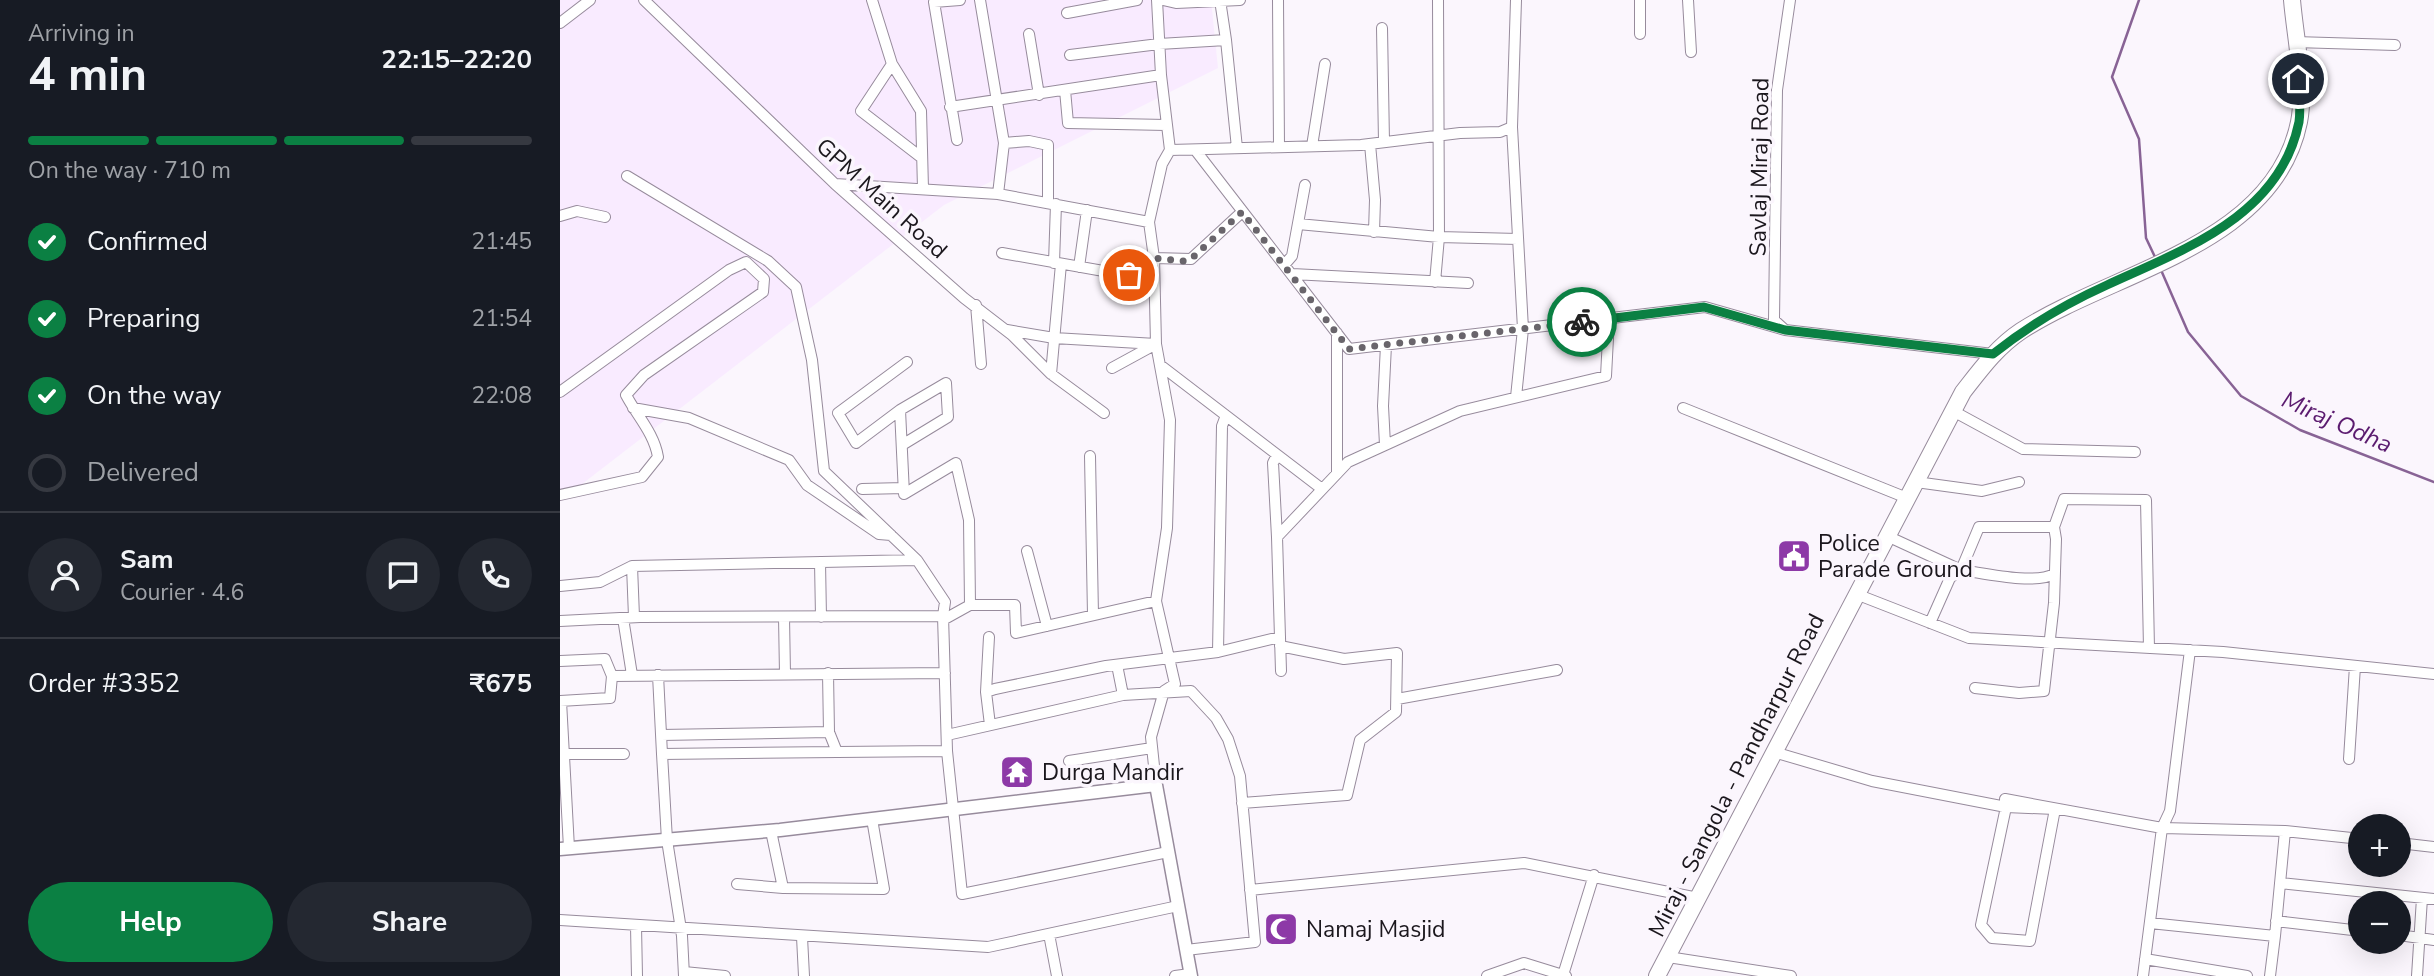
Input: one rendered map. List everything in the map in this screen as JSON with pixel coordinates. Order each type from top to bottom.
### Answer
[{"type":"highway","name":"Miraj - Sangola - Pandharpur Road","points":[[1657,976],[1963,392],[1993,354],[2021,331],[2106,285],[2192,246],[2229,224],[2265,194],[2288,156],[2299,120],[2292,0]]},
{"type":"street","points":[[560,23],[590,0]]},
{"type":"street","name":"GPM Main Road","points":[[644,0],[835,184],[964,298],[1012,335],[1051,374],[1104,413]]},
{"type":"street","points":[[872,0],[892,64],[921,111],[923,189]]},
{"type":"street","points":[[957,139],[934,1],[960,0]]},
{"type":"street","points":[[980,0],[1004,143],[998,194]]},
{"type":"street","points":[[1067,13],[1137,0]]},
{"type":"street","points":[[1157,0],[1161,75],[1170,150],[1162,164],[1149,222],[1154,258],[1156,344],[1169,433],[1167,527],[1156,601],[1167,659],[1175,684],[1164,691],[1151,737],[1156,785],[1191,975],[1175,976]]},
{"type":"street","points":[[1163,0],[1175,3],[1240,0]]},
{"type":"street","points":[[1278,0],[1279,146]]},
{"type":"street","points":[[1435,282],[1439,237],[1438,0]]},
{"type":"street","points":[[1516,0],[1512,127],[1522,329],[1517,397]]},
{"type":"street","points":[[1640,0],[1640,34]]},
{"type":"street","points":[[1688,0],[1691,52]]},
{"type":"street","name":"Savlaj Miraj Road","points":[[1785,330],[1774,320],[1777,90],[1790,0]]},
{"type":"street","points":[[1220,1],[1237,148]]},
{"type":"street","points":[[1382,28],[1384,142]]},
{"type":"street","points":[[1029,34],[1039,95]]},
{"type":"street","points":[[1070,55],[1159,44],[1226,40]]},
{"type":"street","points":[[2295,42],[2395,44]]},
{"type":"street","points":[[892,64],[861,111],[922,158]]},
{"type":"street","points":[[1312,146],[1325,64]]},
{"type":"street","points":[[950,107],[1161,75]]},
{"type":"street","points":[[1065,90],[1068,123],[1166,125]]},
{"type":"street","points":[[1170,150],[1370,144],[1438,135],[1500,132],[1512,127]]},
{"type":"street","points":[[1004,143],[1029,141],[1048,145],[1058,263],[1051,374]]},
{"type":"street","points":[[1370,144],[1375,200],[1374,232]]},
{"type":"street","points":[[1196,151],[1349,349],[1704,307],[1785,330],[1993,354]]},
{"type":"street","points":[[627,176],[768,261],[796,287],[812,360],[824,471],[917,560],[945,602],[943,617],[947,751],[962,894],[1168,852]]},
{"type":"street","points":[[835,184],[998,194],[1149,222]]},
{"type":"street","points":[[1285,264],[1292,256],[1306,185]]},
{"type":"street","points":[[1079,267],[1087,210]]},
{"type":"street","points":[[560,216],[577,211],[605,217]]},
{"type":"street","points":[[1154,258],[1184,261],[1191,259],[1242,212]]},
{"type":"street","points":[[1298,224],[1439,237],[1518,239]]},
{"type":"street","points":[[1002,253],[1154,279]]},
{"type":"street","points":[[560,392],[729,270],[746,262],[764,279],[763,292],[644,375],[626,394],[655,439],[658,457],[642,477],[560,495]]},
{"type":"street","points":[[1292,274],[1468,284]]},
{"type":"street","points":[[976,305],[981,364]]},
{"type":"street","points":[[1277,537],[1348,462],[1460,411],[1606,376],[1609,318]]},
{"type":"street","points":[[1001,329],[1054,338],[1156,344]]},
{"type":"street","points":[[1337,333],[1338,473]]},
{"type":"street","points":[[1112,368],[1156,344]]},
{"type":"street","points":[[1385,445],[1386,345]]},
{"type":"street","points":[[902,445],[948,417],[946,383],[900,410],[856,443],[838,414],[907,362]]},
{"type":"street","points":[[1160,365],[1196,390],[1225,418],[1322,489]]},
{"type":"street","points":[[633,408],[689,418],[789,460],[807,485],[879,534],[891,535]]},
{"type":"street","points":[[1683,408],[1907,498]]},
{"type":"street","points":[[900,410],[904,494],[956,463],[969,520],[970,605]]},
{"type":"street","points":[[1953,411],[2023,449],[2135,452]]},
{"type":"street","points":[[1218,652],[1218,530],[1222,426],[1225,418]]},
{"type":"street","points":[[1277,455],[1273,463],[1281,671]]},
{"type":"street","points":[[1090,456],[1093,615]]},
{"type":"street","points":[[1916,482],[1982,491],[2019,482]]},
{"type":"street","points":[[862,489],[904,488]]},
{"type":"street","points":[[1975,688],[2019,693],[2044,691],[2050,642],[2056,539],[2054,527],[2064,499],[2146,500],[2149,648]]},
{"type":"street","points":[[1930,623],[1950,578],[1961,570],[1979,527],[2054,527]]},
{"type":"street","points":[[1887,536],[1961,570],[2033,579],[2046,579],[2054,574]]},
{"type":"street","points":[[1027,551],[1047,626]]},
{"type":"street","points":[[560,586],[600,582],[632,566],[917,560]]},
{"type":"street","points":[[820,562],[821,617]]},
{"type":"street","points":[[632,566],[629,618],[632,675]]},
{"type":"street","points":[[1856,594],[1969,638],[2190,650],[2434,674]]},
{"type":"street","points":[[560,621],[629,618],[943,617],[970,605],[1015,605],[1016,633],[1156,601]]},
{"type":"street","points":[[784,617],[785,674]]},
{"type":"street","points":[[989,637],[986,692],[990,725]]},
{"type":"street","points":[[986,692],[1117,665],[1280,641],[1344,659],[1397,653],[1396,712],[1360,740],[1347,795],[1242,803]]},
{"type":"street","points":[[2143,976],[2162,828],[2170,811],[2190,650]]},
{"type":"street","points":[[560,661],[605,659],[612,676],[610,698],[561,701],[564,849],[771,831],[1156,785]]},
{"type":"street","points":[[1117,665],[1123,695]]},
{"type":"street","points":[[2349,759],[2355,666]]},
{"type":"street","points":[[1396,699],[1557,670]]},
{"type":"street","points":[[828,673],[829,732],[837,752]]},
{"type":"street","points":[[612,676],[945,673]]},
{"type":"street","points":[[658,675],[667,840],[681,930],[684,974],[725,976]]},
{"type":"street","points":[[947,735],[1123,695],[1191,691],[1216,718],[1228,739],[1240,776],[1255,942],[1186,950]]},
{"type":"street","points":[[661,735],[829,732]]},
{"type":"street","points":[[1069,761],[1152,748]]},
{"type":"street","points":[[662,754],[947,751]]},
{"type":"street","points":[[1774,752],[1872,781],[2006,807]]},
{"type":"street","points":[[564,754],[624,754]]},
{"type":"street","points":[[2055,809],[2030,941],[1992,937],[1981,925],[2006,807],[2005,799],[2162,828],[2286,831],[2348,838]]},
{"type":"street","points":[[737,884],[783,888],[884,889],[872,819]]},
{"type":"street","points":[[771,831],[783,888]]},
{"type":"street","points":[[2270,976],[2286,831]]},
{"type":"street","points":[[2411,844],[2434,847]]},
{"type":"street","points":[[1250,890],[1524,863],[1698,898]]},
{"type":"street","points":[[1487,976],[1524,963],[1564,976],[1594,875]]},
{"type":"street","points":[[2280,883],[2434,899]]},
{"type":"street","points":[[2417,976],[2422,898]]},
{"type":"street","points":[[560,920],[681,930],[988,947],[1178,906]]},
{"type":"street","points":[[2276,921],[2348,929]]},
{"type":"street","points":[[2150,923],[2275,936]]},
{"type":"street","points":[[636,926],[637,976]]},
{"type":"street","points":[[1049,934],[1057,976]]},
{"type":"street","points":[[802,937],[804,976]]},
{"type":"street","points":[[2411,937],[2434,940]]},
{"type":"street","points":[[1668,957],[1791,976]]},
{"type":"street","points":[[2145,959],[2247,976]]},
{"type":"shaded area","points":[[560,0],[1211,0],[1218,68],[944,205],[560,501]]},
{"type":"waterway","name":"Miraj Odha","points":[[2139,0],[2112,77],[2139,139],[2146,238],[2155,257]]},
{"type":"waterway","name":"Miraj Odha","points":[[2161,270],[2188,332],[2241,396],[2300,430],[2434,482]]},
{"type":"way so far","points":[[1129,275],[1154,279],[1154,258],[1184,261],[1191,259],[1210,245],[1242,212],[1349,349],[1582,322]]},
{"type":"place","name":"Police Parade Ground","points":[[1794,556]]},
{"type":"place","name":"Durga Mandir","points":[[1017,772]]},
{"type":"place","name":"Namaj Masjid","points":[[1281,929]]},
{"type":"route","points":[[1582,322],[1704,307],[1785,330],[1993,354],[2021,331],[2106,285],[2192,246],[2229,224],[2265,194],[2288,156],[2299,120],[2298,79]]}]
